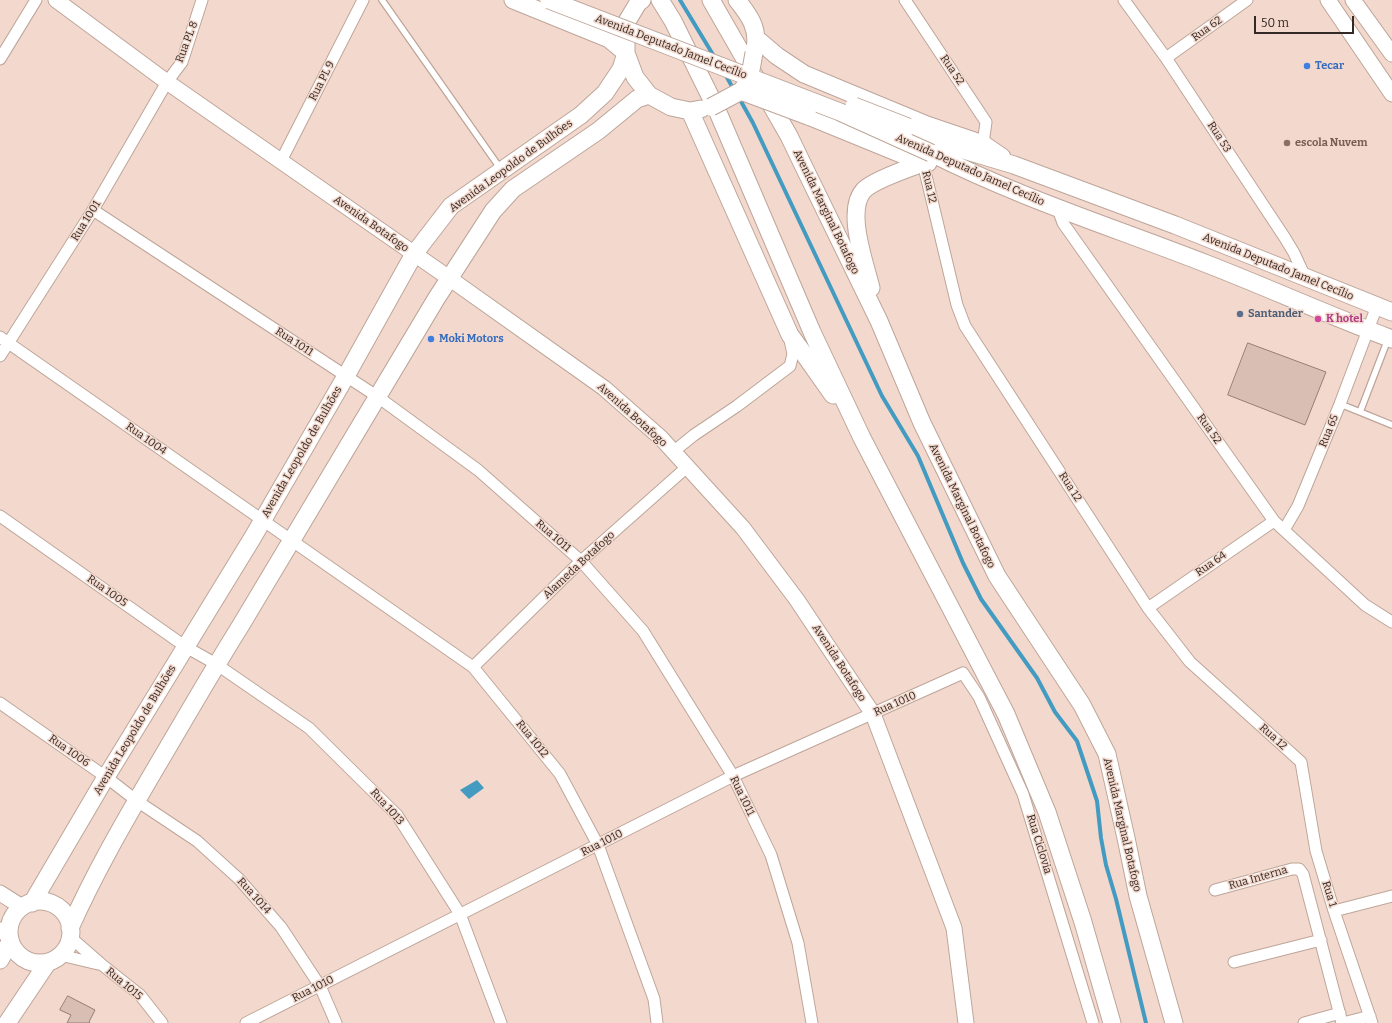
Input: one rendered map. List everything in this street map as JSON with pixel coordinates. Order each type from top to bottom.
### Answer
[{"type":"main road","points":[[512,0],[609,40],[626,53]]},
{"type":"main road","name":"Avenida Deputado Jamel Cecílio","points":[[549,0],[840,112],[927,158],[960,168],[1058,209],[1207,264],[1390,339]]},
{"type":"main road","name":"Avenida Deputado Jamel Cecílio","points":[[580,0],[908,127],[957,148],[1014,165],[1175,226],[1384,309]]},
{"type":"main road","points":[[660,0],[674,21],[718,110],[812,332],[862,438],[1006,714],[1047,812],[1083,922],[1112,1023]]},
{"type":"main road","name":"Avenida Marginal Botafogo","points":[[711,0],[789,136],[879,321],[922,423],[997,576],[1082,705],[1107,754],[1138,896],[1174,1023]]},
{"type":"main road","points":[[636,1],[626,23],[626,53],[635,77],[649,95],[671,107],[690,110],[711,107],[741,91],[749,81],[755,46],[755,30],[747,12],[736,0]]},
{"type":"main road","points":[[755,46],[777,56],[804,74],[927,125],[983,144],[1014,165]]},
{"type":"main road","name":"Avenida Leopoldo de Bulhões","points":[[27,905],[263,519],[346,376],[414,254],[450,206],[581,115],[605,93],[621,69],[626,53]]},
{"type":"main road","points":[[741,91],[927,158]]},
{"type":"main road","name":"Avenida Leopoldo de Bulhões","points":[[70,933],[85,894],[216,664],[241,625],[449,278],[492,211],[513,189],[598,130],[637,99],[649,95]]},
{"type":"main road","points":[[690,110],[790,335],[862,438]]},
{"type":"main road","points":[[879,321],[856,225],[857,202],[864,190],[879,180],[927,158]]},
{"type":"main road","points":[[0,960],[12,920],[16,913],[27,905],[42,902],[52,904],[61,910],[67,918],[70,933],[67,947],[54,958],[7,1023]]},
{"type":"main road","points":[[7,936],[19,955],[25,959],[41,963],[54,958]]},
{"type":"street","points":[[0,59],[36,0]]},
{"type":"street","name":"Avenida Botafogo","points":[[56,0],[167,82],[282,161],[604,388],[660,438],[743,528],[798,600],[873,714],[954,928],[966,1023]]},
{"type":"street","name":"Rua PL 8","points":[[167,82],[182,62],[202,0]]},
{"type":"street","name":"Rua PL 9","points":[[282,161],[363,0]]},
{"type":"street","name":"Rua 52","points":[[905,0],[986,122],[983,144]]},
{"type":"street","name":"Rua 53","points":[[1124,0],[1166,58],[1288,243],[1306,279]]},
{"type":"street","name":"Rua 62","points":[[1166,58],[1247,0]]},
{"type":"street","points":[[1328,0],[1392,94]]},
{"type":"street","points":[[1353,0],[1392,54]]},
{"type":"street","name":"Rua 1001","points":[[0,356],[4,340],[93,210],[167,82]]},
{"type":"street","name":"Rua 12","points":[[927,158],[957,305],[965,326],[1148,608],[1190,662],[1301,762]]},
{"type":"street","name":"Rua 52","points":[[1058,209],[1063,223],[1274,521],[1365,605],[1392,622]]},
{"type":"street","name":"Rua 1011","points":[[93,210],[378,397],[478,470],[581,561],[643,631],[733,776],[773,862],[798,942],[812,1023]]},
{"type":"street","name":"Rua 65","points":[[1284,530],[1298,506],[1369,330],[1384,309]]},
{"type":"street","points":[[673,452],[694,435],[737,406],[790,366],[793,354],[790,335]]},
{"type":"street","name":"Rua 1004","points":[[4,340],[249,512],[263,519],[291,541]]},
{"type":"street","name":"Alameda Botafogo","points":[[473,667],[581,561],[687,467]]},
{"type":"street","name":"Rua 1005","points":[[0,516],[186,646],[216,664]]},
{"type":"street","name":"Rua 64","points":[[1148,608],[1274,521]]},
{"type":"street","name":"Rua 1012","points":[[291,541],[473,667],[560,774],[598,845],[654,999],[658,1023]]},
{"type":"street","name":"Rua 1013","points":[[216,664],[309,728],[397,815],[460,914],[502,1023]]},
{"type":"street","name":"Rua 1010","points":[[246,1023],[733,776],[964,673]]},
{"type":"street","name":"Rua Ciclovia","points":[[964,673],[979,697],[1023,794],[1093,1023]]},
{"type":"street","name":"Rua 1006","points":[[0,703],[106,777],[137,801]]},
{"type":"street","name":"Rua 1","points":[[1301,762],[1316,851],[1334,911],[1371,1019]]},
{"type":"street","name":"Rua 1014","points":[[137,801],[197,842],[240,879],[281,927],[320,986],[336,1023]]},
{"type":"street","name":"Rua Interna","points":[[1215,890],[1292,869],[1299,869],[1303,874],[1342,1020]]},
{"type":"street","points":[[0,892],[27,905]]},
{"type":"street","points":[[1334,911],[1392,896]]},
{"type":"street","name":"Rua 1015","points":[[70,933],[101,964],[140,995],[162,1023]]},
{"type":"street","points":[[1234,962],[1321,940]]},
{"type":"street","name":"Rua 1015","points":[[54,958],[101,964]]},
{"type":"street","points":[[1304,1023],[1371,1019]]},
{"type":"lane","points":[[382,0],[502,171]]},
{"type":"lane","points":[[1360,412],[1390,339]]},
{"type":"lane","points":[[1340,404],[1392,425]]},
{"type":"water","points":[[477,780],[484,788],[469,799],[460,790]]},
{"type":"building","points":[[1248,343],[1326,372],[1305,425],[1228,395]]},
{"type":"building","points":[[68,996],[95,1010],[89,1022],[90,1023],[67,1023],[71,1015],[60,1010]]},
{"type":"waterway","points":[[680,0],[715,58]]},
{"type":"waterway","points":[[725,74],[734,90]]},
{"type":"waterway","points":[[738,96],[753,123],[882,396],[918,456],[963,563],[981,599],[1037,678],[1055,712],[1077,741],[1097,801],[1106,865],[1116,899],[1146,1023]]},
{"type":"place","name":"Tecar","points":[[1307,66]]},
{"type":"place","name":"escola Nuvem","points":[[1287,143]]},
{"type":"place","name":"Santander","points":[[1240,314]]},
{"type":"place","name":"K hotel","points":[[1318,319]]},
{"type":"place","name":"Moki Motors","points":[[431,339]]}]
